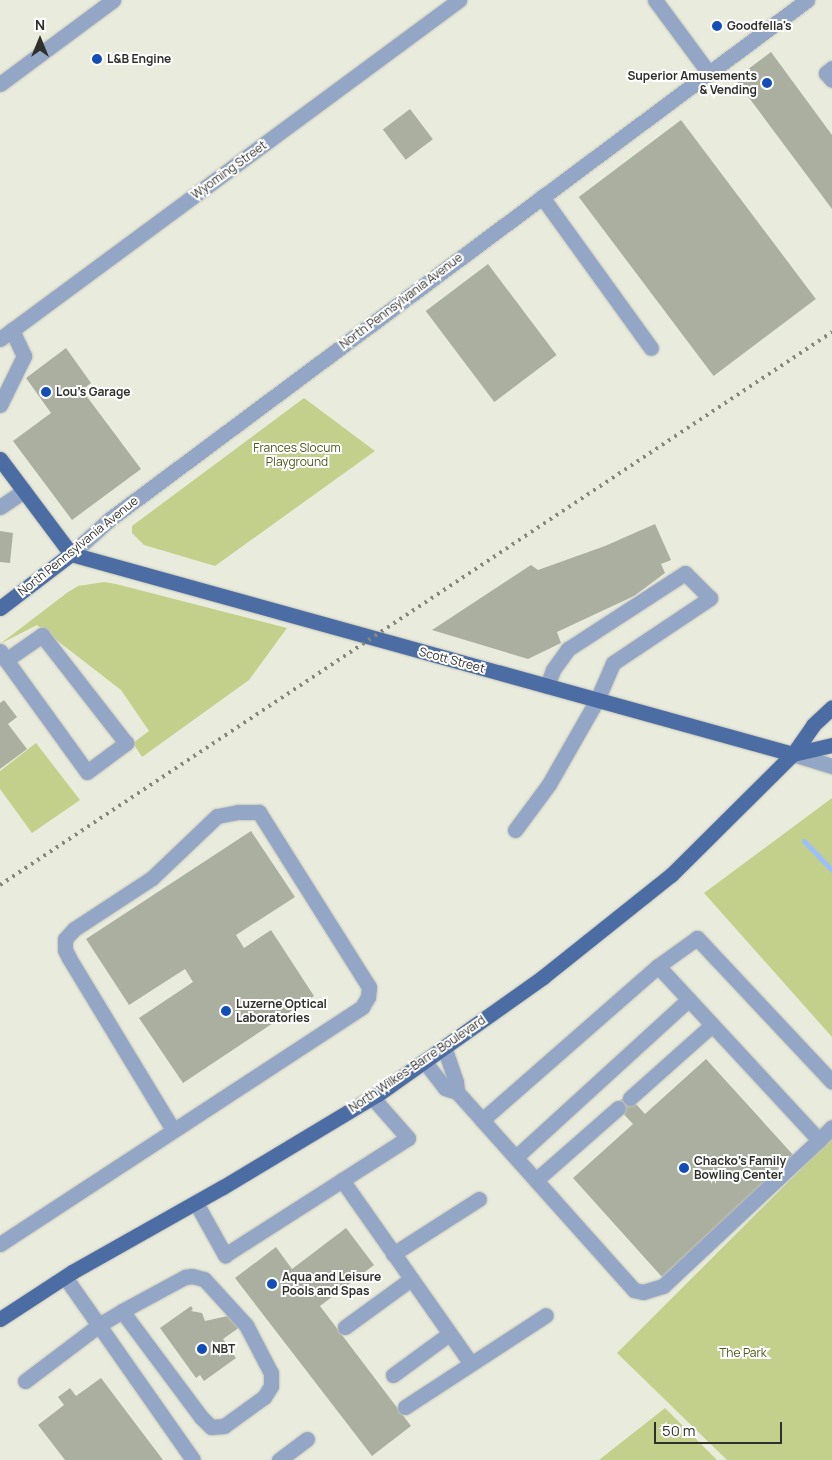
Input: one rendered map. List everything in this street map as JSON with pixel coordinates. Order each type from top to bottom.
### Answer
[{"type":"main road","points":[[0,459],[71,554]]},
{"type":"main road","name":"North Pennsylvania Avenue","points":[[0,606],[71,554]]},
{"type":"main road","name":"Scott Street","points":[[71,554],[793,754]]},
{"type":"main road","name":"North Wilkes-Barre Boulevard","points":[[0,1319],[65,1277],[196,1203],[372,1097],[542,977],[671,874],[793,754],[813,725],[832,708]]},
{"type":"main road","points":[[793,754],[832,745]]},
{"type":"street","points":[[0,84],[113,0]]},
{"type":"street","name":"Wyoming Street","points":[[0,339],[459,0]]},
{"type":"street","points":[[655,0],[708,72]]},
{"type":"street","name":"North Pennsylvania Avenue","points":[[71,554],[110,519],[807,0]]},
{"type":"street","points":[[832,68],[826,73],[832,80]]},
{"type":"street","points":[[542,197],[651,348]]},
{"type":"street","points":[[0,405],[24,356],[12,330]]},
{"type":"street","points":[[0,507],[24,491]]},
{"type":"street","points":[[515,830],[548,784],[597,700],[613,663],[710,598],[685,574],[568,649],[553,670],[548,686]]},
{"type":"street","points":[[42,635],[126,743],[87,772],[3,655],[42,635]]},
{"type":"street","name":"Scott Street","points":[[793,754],[832,766]]},
{"type":"street","points":[[0,1244],[362,1007],[368,997],[369,987],[259,812],[238,812],[217,816],[152,878],[74,929],[65,940],[69,958],[173,1130]]},
{"type":"street","points":[[482,1120],[658,966],[697,938],[832,1082]]},
{"type":"street","points":[[658,966],[819,1140]]},
{"type":"street","points":[[516,1157],[689,999]]},
{"type":"street","points":[[630,1098],[712,1025]]},
{"type":"street","points":[[444,1047],[456,1082],[457,1092]]},
{"type":"street","points":[[424,1061],[445,1088],[457,1092],[634,1290],[650,1291],[663,1286],[832,1128]]},
{"type":"street","points":[[196,1203],[225,1255],[408,1138],[372,1097]]},
{"type":"street","points":[[536,1180],[618,1108]]},
{"type":"street","points":[[342,1180],[470,1362]]},
{"type":"street","points":[[393,1254],[479,1199]]},
{"type":"street","points":[[65,1277],[193,1460]]},
{"type":"street","points":[[25,1381],[99,1325],[122,1311],[185,1277],[204,1279],[246,1325],[271,1373],[270,1386],[264,1397],[224,1426],[211,1427],[200,1417],[122,1311]]},
{"type":"street","points":[[345,1326],[411,1279]]},
{"type":"street","points":[[405,1406],[470,1362],[546,1315]]},
{"type":"street","points":[[393,1375],[449,1334]]},
{"type":"street","points":[[279,1460],[307,1439]]},
{"type":"green space","name":"Frances Slocum Playground","points":[[304,398],[375,451],[215,566],[144,545],[132,533],[132,526]]},
{"type":"green space","points":[[104,582],[287,628],[249,680],[142,757],[133,743],[149,731],[121,690],[37,625],[0,644],[78,586]]},
{"type":"green space","points":[[36,743],[80,800],[32,833],[0,789],[0,771]]},
{"type":"green space","points":[[832,798],[832,1037],[704,893]]},
{"type":"green space","name":"The Park","points":[[832,1138],[832,1460],[727,1460],[617,1353]]},
{"type":"green space","points":[[665,1408],[717,1460],[599,1460]]},
{"type":"building","points":[[771,52],[832,135],[832,209],[735,79]]},
{"type":"building","points":[[410,109],[433,139],[406,160],[383,129]]},
{"type":"building","points":[[681,120],[816,299],[714,376],[579,197]]},
{"type":"building","points":[[488,264],[557,355],[494,402],[426,311]]},
{"type":"building","points":[[66,348],[91,383],[82,390],[141,469],[72,520],[13,441],[51,413],[26,378]]},
{"type":"building","points":[[655,524],[671,560],[661,564],[665,573],[634,596],[557,632],[561,643],[528,659],[432,630],[531,565],[538,570],[605,546]]},
{"type":"building","points":[[0,531],[13,533],[10,563],[0,562]]},
{"type":"building","points":[[4,700],[17,717],[8,724],[27,749],[0,769],[0,703]]},
{"type":"building","points":[[251,831],[295,897],[236,935],[244,948],[271,930],[314,996],[183,1083],[139,1018],[193,982],[185,969],[129,1005],[86,939]]},
{"type":"building","name":"Chacko's Family Bowling Center","points":[[706,1059],[795,1157],[662,1277],[573,1178],[633,1124],[615,1105],[627,1094],[645,1114]]},
{"type":"building","points":[[346,1228],[374,1265],[320,1306],[411,1426],[372,1456],[235,1278],[276,1247],[292,1269]]},
{"type":"building","name":"NBT","points":[[191,1306],[193,1309],[191,1311],[202,1313],[205,1321],[232,1315],[240,1327],[223,1339],[236,1358],[204,1381],[200,1375],[196,1378],[160,1328]]},
{"type":"building","points":[[101,1378],[163,1460],[65,1460],[38,1425],[64,1405],[58,1397],[70,1388],[76,1396]]},
{"type":"waterway","points":[[804,841],[832,870]]},
{"type":"railway","points":[[0,885],[832,332]]},
{"type":"place","name":"Goodfella's","points":[[717,26]]},
{"type":"place","name":"L&B Engine","points":[[97,59]]},
{"type":"place","name":"Superior Amusements & Vending","points":[[767,83]]},
{"type":"place","name":"Lou's Garage","points":[[46,392]]},
{"type":"place","name":"Luzerne Optical Laboratories","points":[[226,1011]]},
{"type":"place","name":"Chacko's Family Bowling Center","points":[[684,1168]]},
{"type":"place","name":"Aqua and Leisure Pools and Spas","points":[[272,1284]]},
{"type":"place","name":"NBT","points":[[202,1349]]}]
